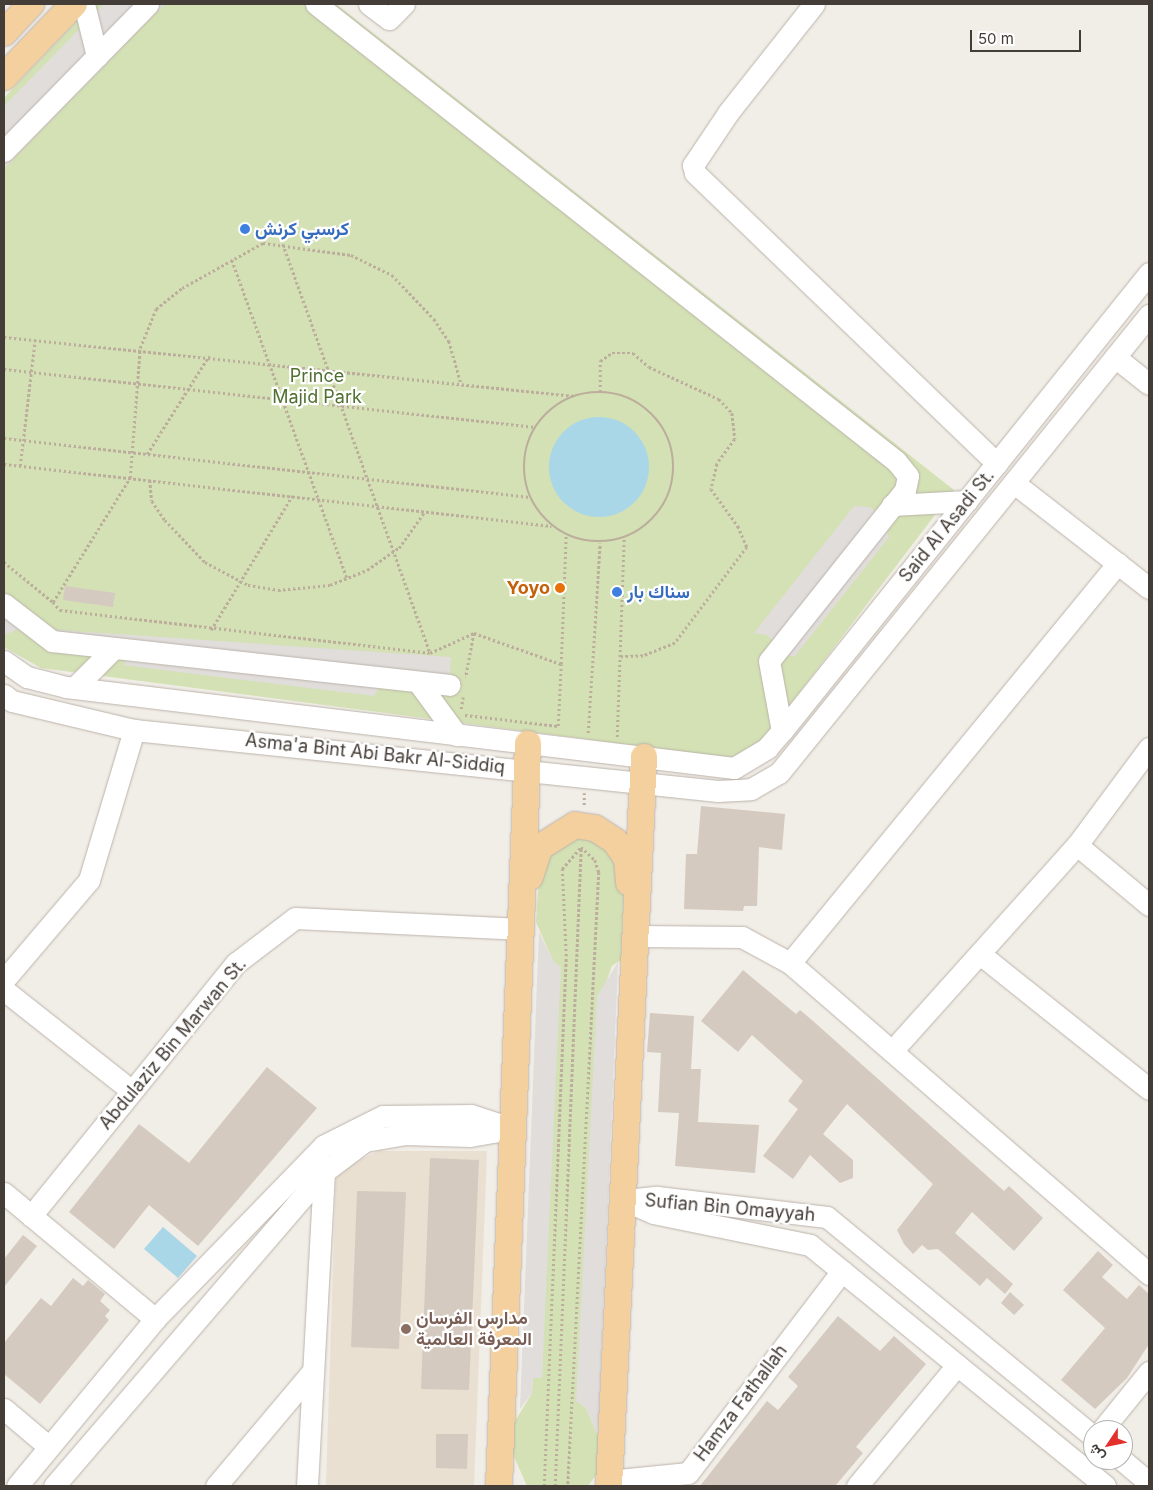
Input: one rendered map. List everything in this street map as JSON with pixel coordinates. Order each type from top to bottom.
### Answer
[{"type":"main road","points":[[4,77],[74,4]]},
{"type":"main road","points":[[4,33],[29,6]]},
{"type":"main road","points":[[499,1486],[522,930],[527,756]]},
{"type":"main road","points":[[609,1483],[644,757]]},
{"type":"main road","points":[[522,930],[540,847],[558,832],[615,841],[627,859],[636,936]]},
{"type":"street","points":[[84,4],[97,56]]},
{"type":"street","points":[[4,151],[148,4]]},
{"type":"street","points":[[316,4],[896,461],[908,476],[905,490],[768,661],[782,731]]},
{"type":"street","points":[[368,4],[389,19],[404,4]]},
{"type":"street","points":[[814,4],[728,113],[693,165],[695,173],[997,464]]},
{"type":"street","name":"Said Al Asadi St.","points":[[734,768],[768,748],[1149,273]]},
{"type":"street","name":"Said Al Asadi St.","points":[[751,789],[779,773],[1149,315]]},
{"type":"street","points":[[1115,357],[1149,384]]},
{"type":"street","points":[[1014,483],[1149,588]]},
{"type":"street","points":[[892,505],[967,501]]},
{"type":"street","points":[[790,963],[1118,563]]},
{"type":"street","points":[[4,604],[52,641],[450,686]]},
{"type":"street","points":[[74,688],[113,649]]},
{"type":"street","name":"Asma'a Bint Abi Bakr Al-Siddiq","points":[[4,661],[27,677],[74,688],[457,735],[586,776],[718,791],[751,789]]},
{"type":"street","points":[[418,682],[457,735]]},
{"type":"street","name":"Asma'a Bint Abi Bakr Al-Siddiq","points":[[6,703],[134,730],[527,756],[587,750],[734,768]]},
{"type":"street","points":[[4,980],[89,880],[134,730]]},
{"type":"street","points":[[892,1051],[1077,845],[1149,748]]},
{"type":"street","points":[[1077,845],[1149,905]]},
{"type":"street","name":"Abdulaziz Bin Marwan St.","points":[[31,1216],[236,963],[295,918],[522,930]]},
{"type":"street","points":[[636,936],[742,937],[790,963],[1149,1274]]},
{"type":"street","points":[[980,954],[1149,1089]]},
{"type":"street","points":[[4,990],[132,1091]]},
{"type":"street","points":[[17,1486],[155,1320],[323,1146],[383,1116],[471,1115],[514,1129]]},
{"type":"street","points":[[54,1486],[122,1404],[324,1172],[365,1141],[404,1134],[470,1136],[514,1129]]},
{"type":"street","points":[[307,1486],[324,1172]]},
{"type":"street","points":[[4,1193],[155,1320]]},
{"type":"street","name":"Sufian Bin Omayyah","points":[[623,1200],[657,1197],[827,1217],[1083,1428]]},
{"type":"street","name":"Sufian Bin Omayyah","points":[[623,1200],[653,1214],[810,1245],[1106,1486]]},
{"type":"street","name":"Hamza Fathallah","points":[[609,1483],[688,1472],[842,1271]]},
{"type":"street","points":[[857,1486],[957,1365]]},
{"type":"street","points":[[216,1486],[312,1372]]},
{"type":"street","points":[[1110,1420],[1149,1372]]},
{"type":"street","points":[[98,1388],[122,1404]]},
{"type":"street","points":[[4,1408],[49,1447]]},
{"type":"street","points":[[1133,1469],[1149,1483]]},
{"type":"path","points":[[4,562],[53,602],[130,478],[140,348],[156,310],[182,288],[263,243],[283,244],[351,255],[392,275],[434,319],[449,341],[461,383]]},
{"type":"path","points":[[283,244],[430,653]]},
{"type":"path","points":[[232,260],[348,578]]},
{"type":"path","points":[[4,337],[209,355],[574,396],[600,392],[626,397],[648,410],[665,430],[674,455],[674,481],[665,505],[648,525],[624,539],[600,543],[566,536],[552,526],[530,497],[525,458],[535,427],[559,403],[574,396]]},
{"type":"path","points":[[20,466],[35,340]]},
{"type":"path","points":[[600,392],[600,361],[612,353],[633,353],[649,367],[712,394],[732,413],[735,439],[717,464],[711,489],[738,526],[747,547],[675,643],[644,656],[620,657]]},
{"type":"path","points":[[146,454],[209,355]]},
{"type":"path","points":[[4,369],[535,427]]},
{"type":"path","points":[[4,438],[530,497]]},
{"type":"path","points":[[4,464],[552,526]]},
{"type":"path","points":[[150,480],[152,501],[181,541],[212,566],[240,581],[278,590],[330,585],[348,578],[393,552],[418,526],[425,511]]},
{"type":"path","points":[[211,630],[292,496]]},
{"type":"path","points":[[474,633],[561,664],[566,536]]},
{"type":"path","points":[[616,753],[624,539]]},
{"type":"path","points":[[587,750],[600,543]]},
{"type":"path","points":[[555,1486],[586,776]]},
{"type":"path","points":[[544,1486],[566,956],[562,869],[582,836]]},
{"type":"path","points":[[568,1486],[599,872],[595,860],[582,836]]},
{"type":"shaded area","points":[[104,4],[165,4],[4,169],[4,106]]},
{"type":"shaded area","points":[[854,506],[870,507],[882,517],[889,537],[795,656],[788,656],[767,635],[754,633]]},
{"type":"shaded area","points":[[4,596],[44,629],[451,657],[449,689],[382,684],[374,696],[123,665],[130,655],[41,643],[18,629],[5,635]]},
{"type":"shaded area","points":[[539,932],[553,961],[561,967],[542,1378],[533,1378],[532,1393],[520,1409]]},
{"type":"shaded area","points":[[618,962],[598,1436],[586,1408],[576,1401],[597,996]]},
{"type":"shaded area","name":"مدارس الفرسان المعرفة العالمية","points":[[378,1151],[487,1151],[474,1486],[326,1486],[336,1172]]},
{"type":"green space","name":"Prince Majid Park","points":[[93,4],[336,4],[954,490],[761,743],[730,758],[41,668],[4,647],[4,98]]},
{"type":"green space","points":[[599,833],[625,862],[621,960],[612,966],[604,988],[577,1401],[586,1408],[598,1436],[600,1469],[588,1486],[527,1486],[512,1452],[514,1423],[532,1393],[533,1377],[542,1378],[553,961],[536,922],[540,862],[549,845]]},
{"type":"water","points":[[599,417],[618,421],[634,432],[645,448],[649,467],[645,486],[634,502],[618,513],[599,517],[580,513],[564,502],[553,486],[549,467],[553,448],[564,432],[580,421]]},
{"type":"water","points":[[163,1227],[197,1256],[178,1278],[144,1249]]},
{"type":"building","points":[[65,586],[115,593],[113,607],[63,600]]},
{"type":"building","points":[[701,806],[785,814],[782,850],[759,847],[757,906],[744,906],[743,911],[684,909],[686,854],[697,854]]},
{"type":"building","points":[[743,970],[796,1014],[800,1010],[1004,1191],[1009,1186],[1043,1218],[1014,1251],[972,1212],[955,1233],[1013,1284],[1005,1294],[987,1278],[980,1286],[938,1249],[928,1250],[922,1245],[913,1254],[904,1244],[897,1230],[933,1184],[847,1104],[823,1134],[853,1160],[853,1178],[840,1183],[810,1155],[793,1179],[763,1156],[798,1109],[788,1101],[803,1081],[752,1035],[738,1052],[701,1021]]},
{"type":"building","points":[[650,1013],[694,1016],[691,1069],[701,1069],[698,1122],[759,1125],[755,1173],[675,1166],[679,1113],[658,1112],[661,1053],[647,1052]]},
{"type":"building","points":[[267,1067],[317,1108],[198,1246],[149,1205],[114,1249],[69,1212],[139,1124],[189,1163]]},
{"type":"building","points":[[430,1158],[479,1160],[469,1390],[421,1389]]},
{"type":"building","points":[[357,1191],[406,1192],[399,1349],[351,1347]]},
{"type":"building","points":[[23,1235],[37,1246],[4,1287],[4,1259]]},
{"type":"building","points":[[1098,1251],[1113,1265],[1102,1277],[1127,1299],[1139,1285],[1149,1294],[1149,1344],[1127,1378],[1095,1409],[1061,1380],[1105,1328],[1063,1290]]},
{"type":"building","points":[[73,1278],[83,1286],[88,1280],[105,1294],[100,1301],[110,1310],[105,1316],[109,1320],[40,1404],[4,1374],[4,1343],[41,1298],[51,1306]]},
{"type":"building","points":[[1010,1292],[1024,1305],[1014,1315],[1001,1303]]},
{"type":"building","points":[[838,1316],[880,1351],[894,1336],[926,1364],[856,1447],[863,1453],[835,1486],[700,1486],[767,1401],[778,1410],[798,1386],[788,1377]]},
{"type":"building","points":[[436,1434],[468,1434],[467,1469],[436,1468]]},
{"type":"place","name":"كرسبي كرنش","points":[[245,229]]},
{"type":"place","name":"Yoyo","points":[[560,588]]},
{"type":"place","name":"سناك بار","points":[[617,592]]},
{"type":"place","name":"مدارس الفرسان المعرفة العالمية","points":[[406,1329]]}]
